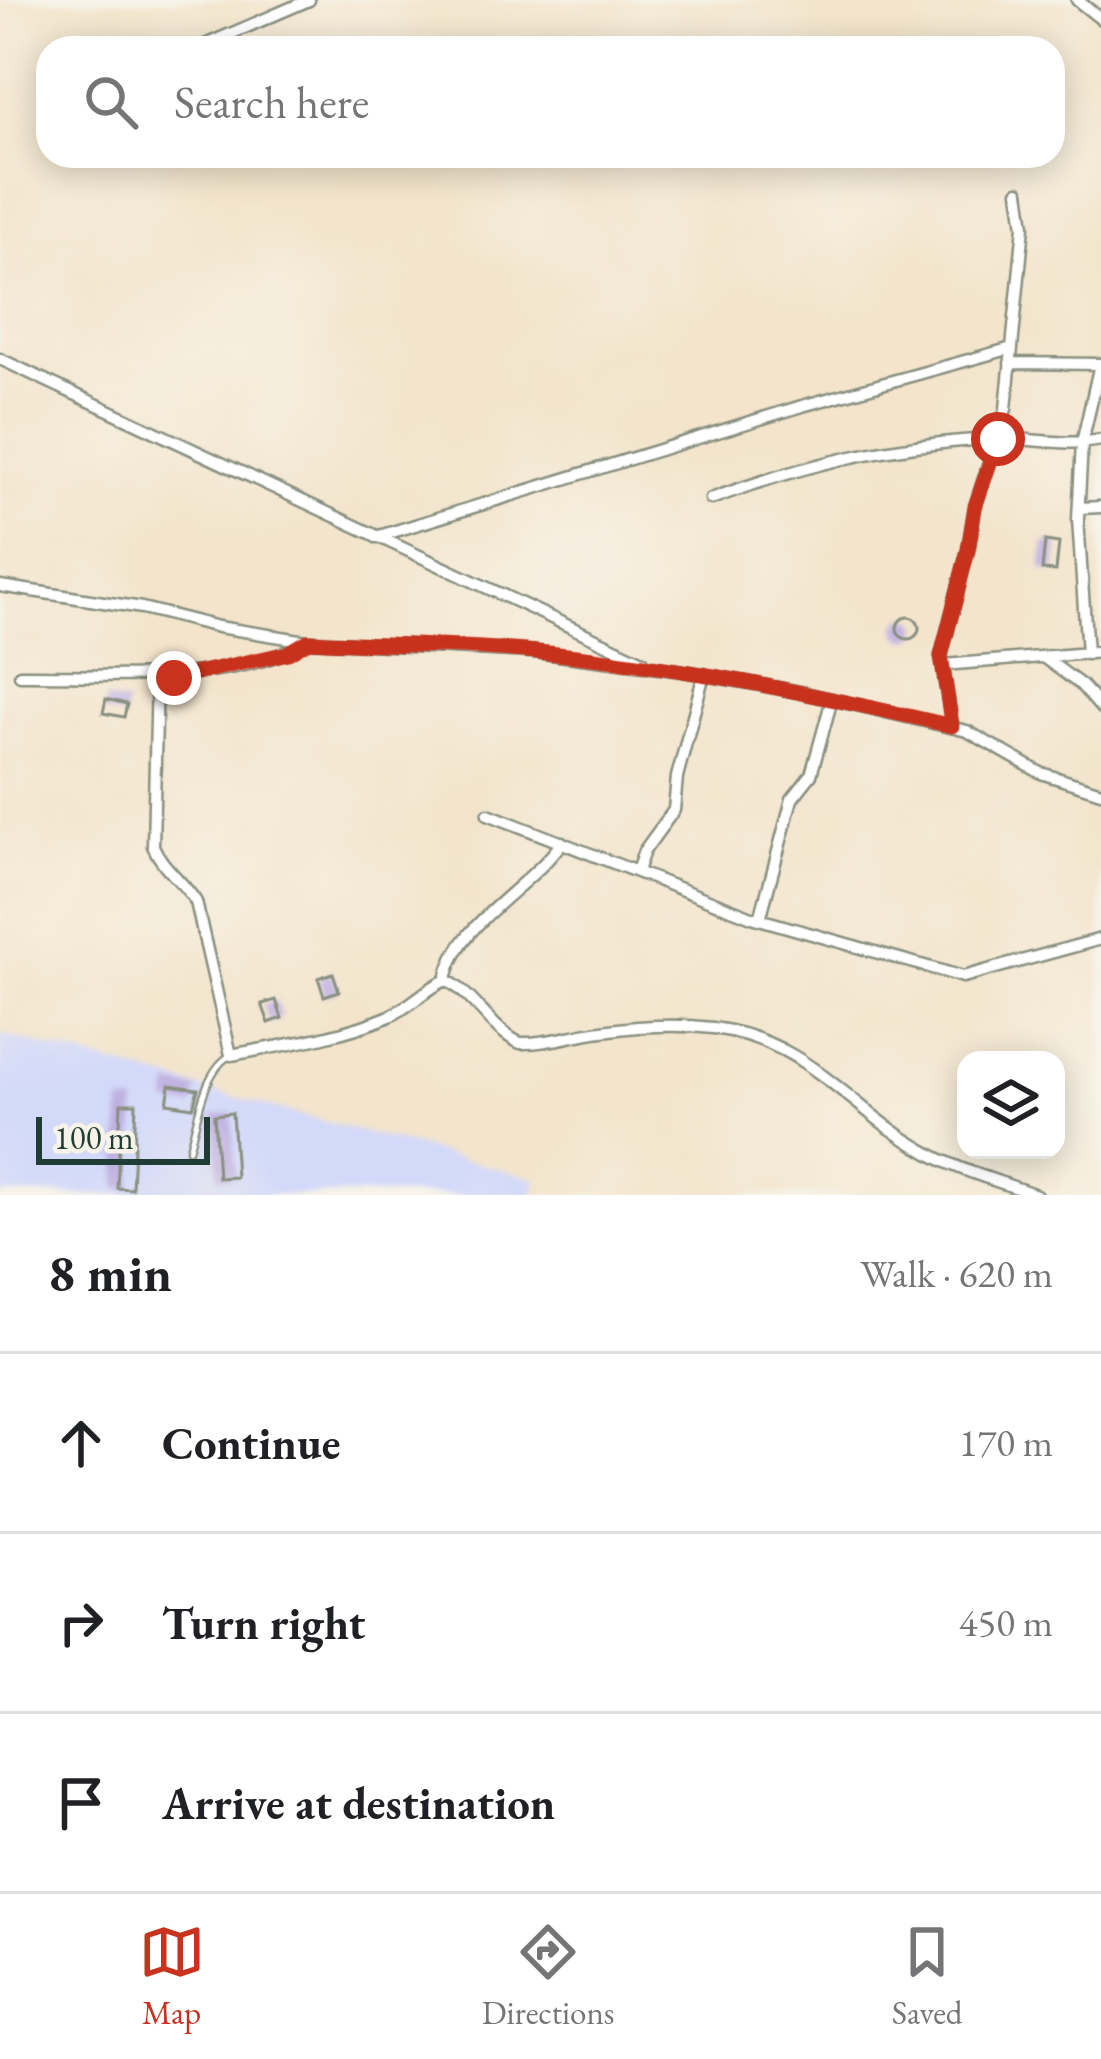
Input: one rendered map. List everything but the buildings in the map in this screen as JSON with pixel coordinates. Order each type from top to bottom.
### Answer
[{"type":"street","points":[[226,36],[309,0]]},
{"type":"street","points":[[1077,0],[1101,19]]},
{"type":"street","points":[[952,726],[941,656],[975,507],[998,439],[1024,226],[1019,190]]},
{"type":"street","points":[[376,537],[1012,348]]},
{"type":"street","points":[[0,359],[656,667]]},
{"type":"street","points":[[1010,363],[1100,364],[1082,443],[1079,508],[1087,654]]},
{"type":"street","points":[[712,499],[866,451],[998,439],[1101,440]]},
{"type":"street","points":[[1079,508],[1101,507]]},
{"type":"street","points":[[0,586],[308,641],[535,652],[704,674],[952,726],[1041,773],[1101,792]]},
{"type":"street","points":[[20,676],[174,678],[288,653],[308,641]]},
{"type":"street","points":[[944,665],[1101,652]]},
{"type":"street","points":[[1043,657],[1101,708]]},
{"type":"street","points":[[637,871],[644,850],[674,810],[677,776],[704,674]]},
{"type":"street","points":[[157,675],[153,846],[196,902],[231,1055],[286,1046],[373,1022],[446,980],[453,957],[467,938],[562,842]]},
{"type":"street","points":[[760,919],[792,799],[811,776],[832,699]]},
{"type":"street","points":[[488,814],[760,919],[963,976],[1101,939]]},
{"type":"street","points":[[446,980],[520,1043],[605,1030],[682,1027],[740,1033],[811,1063],[862,1108],[927,1153],[1036,1195]]},
{"type":"lane","points":[[189,1149],[212,1072],[231,1055]]},
{"type":"shaded area","points":[[0,1034],[537,1179],[534,1195],[0,1195]]},
{"type":"route","points":[[174,678],[288,653],[308,641],[535,652],[683,670],[952,726],[941,656],[975,507],[998,439]]}]
